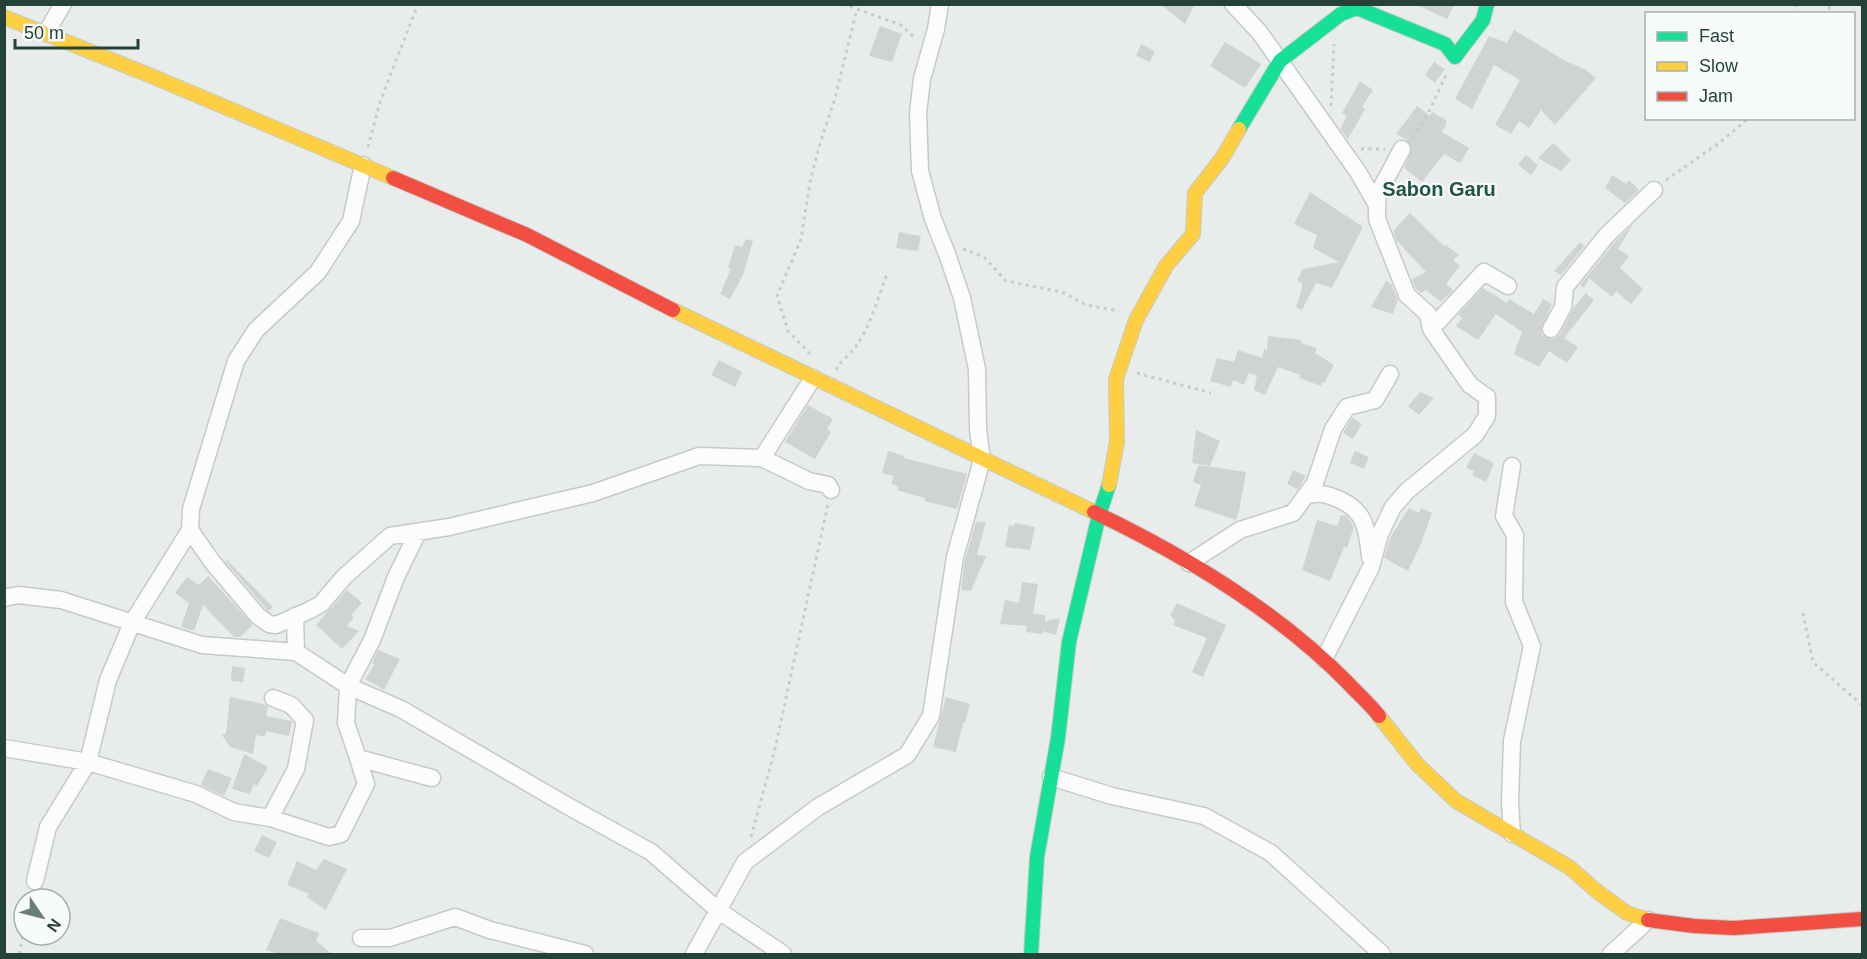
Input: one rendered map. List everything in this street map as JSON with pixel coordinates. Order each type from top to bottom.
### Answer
[{"type":"street","points":[[46,33],[63,4]]},
{"type":"street","points":[[694,954],[745,862],[818,807],[907,755],[932,716],[955,557],[982,460],[978,429],[977,369],[962,298],[933,219],[920,171],[918,113],[922,79],[936,29],[940,4]]},
{"type":"street","points":[[1233,4],[1260,33],[1341,148],[1377,204],[1377,219],[1407,295],[1428,314],[1431,329],[1470,385],[1487,397],[1486,416],[1475,435],[1407,491],[1393,507],[1380,534],[1371,567],[1324,659]]},
{"type":"street","points":[[1031,954],[1037,857],[1058,738],[1069,642],[1099,515],[1110,483],[1117,442],[1116,379],[1138,317],[1166,266],[1193,234],[1196,193],[1223,157],[1280,61],[1341,14],[1357,8],[1444,44],[1455,57],[1483,20],[1486,4]]},
{"type":"street","points":[[4,17],[149,75],[528,235],[714,331],[1137,533],[1221,581],[1280,622],[1324,659],[1377,713],[1425,772],[1456,801],[1569,867],[1627,913],[1648,920],[1734,928],[1863,919]]},
{"type":"street","points":[[1377,219],[1378,194],[1402,149]]},
{"type":"street","points":[[35,880],[48,827],[88,762],[108,680],[132,622],[190,530],[191,509],[236,361],[256,330],[318,272],[351,221],[363,165]]},
{"type":"street","points":[[1551,329],[1563,308],[1564,287],[1606,236],[1654,190]]},
{"type":"street","points":[[1431,329],[1484,272],[1508,285]]},
{"type":"street","points":[[1189,563],[1240,530],[1293,513],[1315,483],[1333,429],[1347,407],[1375,400],[1390,374]]},
{"type":"street","points":[[762,458],[813,378]]},
{"type":"street","points":[[190,530],[213,563],[258,616],[269,624],[276,624],[321,604],[344,577],[390,536],[449,527],[593,493],[699,456],[762,458],[809,481],[828,485],[831,490]]},
{"type":"street","points":[[1512,466],[1504,516],[1515,535],[1514,602],[1532,646],[1512,741],[1510,802],[1512,834]]},
{"type":"street","points":[[1305,496],[1319,492],[1348,502],[1362,517],[1368,533],[1371,567]]},
{"type":"street","points":[[1362,517],[1393,507]]},
{"type":"street","points":[[4,748],[88,762],[196,794],[234,812],[270,818],[329,837],[341,834],[366,784],[346,723],[348,686],[372,640],[396,577],[418,532]]},
{"type":"street","points":[[4,598],[18,595],[61,600],[202,645],[296,652],[348,686],[401,709],[651,852],[719,911],[783,954]]},
{"type":"street","points":[[295,616],[296,652]]},
{"type":"street","points":[[270,818],[296,769],[304,720],[291,705],[273,699]]},
{"type":"street","points":[[358,758],[432,778]]},
{"type":"street","points":[[1051,777],[1112,796],[1204,816],[1271,853],[1382,954]]},
{"type":"street","points":[[361,938],[390,938],[455,917],[490,930],[585,954]]},
{"type":"street","points":[[1611,954],[1648,920]]},
{"type":"path","points":[[363,165],[380,102],[418,4]]},
{"type":"path","points":[[843,4],[901,25],[918,41]]},
{"type":"path","points":[[814,358],[788,331],[777,296],[801,239],[810,182],[835,98],[857,9]]},
{"type":"path","points":[[1330,132],[1333,49],[1341,14]]},
{"type":"path","points":[[1341,148],[1402,149],[1428,114],[1455,57]]},
{"type":"path","points":[[1654,190],[1747,120]]},
{"type":"path","points":[[947,254],[963,249],[984,256],[1006,280],[1062,292],[1086,305],[1126,312],[1138,317]]},
{"type":"path","points":[[828,386],[838,365],[854,349],[868,324],[887,274]]},
{"type":"path","points":[[1120,369],[1211,393]]},
{"type":"path","points":[[745,862],[775,749],[831,490]]},
{"type":"path","points":[[1803,613],[1813,662],[1863,705]]},
{"type":"building","points":[[1160,4],[1195,4],[1185,24]]},
{"type":"building","points":[[1415,4],[1455,4],[1447,19]]},
{"type":"building","points":[[880,26],[902,34],[892,62],[869,56]]},
{"type":"building","points":[[1514,30],[1564,60],[1586,70],[1596,78],[1555,125],[1541,110],[1529,128],[1519,121],[1511,134],[1495,125],[1520,80],[1494,65],[1472,109],[1455,99],[1489,36],[1507,43]]},
{"type":"building","points":[[1225,42],[1261,64],[1245,88],[1210,66]]},
{"type":"building","points":[[1141,44],[1155,51],[1150,62],[1136,56]]},
{"type":"building","points":[[1434,62],[1445,69],[1435,83],[1425,75]]},
{"type":"building","points":[[1360,81],[1373,90],[1362,107],[1365,109],[1348,139],[1340,129],[1347,116],[1342,113]]},
{"type":"building","points":[[1417,106],[1430,116],[1432,112],[1446,120],[1442,132],[1469,148],[1460,163],[1444,154],[1422,182],[1404,168],[1412,148],[1407,140],[1396,134]]},
{"type":"building","points":[[1553,143],[1571,160],[1561,171],[1538,158]]},
{"type":"building","points":[[1526,155],[1538,165],[1531,175],[1518,165]]},
{"type":"building","points":[[1612,175],[1626,184],[1629,180],[1639,190],[1625,203],[1605,188]]},
{"type":"building","points":[[1310,192],[1363,227],[1332,288],[1316,283],[1302,310],[1296,308],[1303,284],[1297,280],[1303,269],[1339,262],[1313,248],[1317,235],[1294,224]]},
{"type":"building","points":[[1410,213],[1444,246],[1446,245],[1459,255],[1453,260],[1460,266],[1446,284],[1453,290],[1441,302],[1426,290],[1421,293],[1416,289],[1412,279],[1426,272],[1396,240],[1393,231]]},
{"type":"building","points":[[1634,223],[1618,249],[1629,256],[1620,268],[1643,289],[1631,304],[1616,291],[1612,297],[1589,278],[1584,288],[1580,285],[1614,243]]},
{"type":"building","points":[[899,232],[921,236],[918,251],[896,248]]},
{"type":"building","points":[[746,239],[753,241],[743,275],[730,299],[720,294],[731,269],[728,268],[735,245],[742,247]]},
{"type":"building","points":[[1580,242],[1584,246],[1561,275],[1554,271]]},
{"type":"building","points":[[1386,281],[1391,284],[1398,300],[1393,314],[1371,307]]},
{"type":"building","points":[[1483,288],[1507,303],[1509,299],[1534,314],[1543,299],[1552,304],[1541,329],[1542,335],[1551,339],[1560,334],[1574,307],[1586,293],[1594,300],[1564,338],[1578,347],[1567,363],[1549,351],[1539,367],[1514,354],[1522,332],[1496,314],[1478,340],[1456,326],[1462,318],[1458,315]]},
{"type":"building","points":[[1268,336],[1301,340],[1301,343],[1317,348],[1315,353],[1334,365],[1324,383],[1322,382],[1321,386],[1278,367],[1265,395],[1254,390],[1257,375],[1249,373],[1244,385],[1233,380],[1231,387],[1210,381],[1217,358],[1234,362],[1238,350],[1262,358],[1264,349],[1267,350]]},
{"type":"building","points":[[719,360],[742,372],[735,387],[711,375]]},
{"type":"building","points":[[1420,392],[1434,398],[1419,415],[1408,406]]},
{"type":"building","points":[[808,405],[833,419],[827,429],[831,432],[815,459],[785,442]]},
{"type":"building","points":[[1352,418],[1362,424],[1353,439],[1343,433]]},
{"type":"building","points":[[1196,430],[1220,441],[1210,466],[1192,463]]},
{"type":"building","points":[[888,451],[904,456],[904,458],[967,474],[957,509],[924,501],[925,498],[897,490],[898,486],[891,484],[894,476],[882,473]]},
{"type":"building","points":[[1355,451],[1369,457],[1364,469],[1350,463]]},
{"type":"building","points":[[1474,453],[1494,463],[1486,482],[1472,475],[1474,471],[1466,468]]},
{"type":"building","points":[[1198,465],[1246,472],[1236,520],[1194,506],[1201,485],[1193,482]]},
{"type":"building","points":[[1293,470],[1306,476],[1298,489],[1287,484]]},
{"type":"building","points":[[1409,508],[1419,513],[1421,508],[1432,513],[1408,571],[1384,558],[1391,536]]},
{"type":"building","points":[[1341,515],[1347,516],[1354,527],[1347,548],[1344,547],[1330,581],[1302,570],[1317,520],[1337,526]]},
{"type":"building","points":[[986,521],[977,555],[986,556],[971,591],[961,590],[965,559],[976,522]]},
{"type":"building","points":[[1015,523],[1035,527],[1030,550],[1005,547],[1009,525],[1014,526]]},
{"type":"building","points":[[227,560],[273,607],[268,611],[226,562]]},
{"type":"building","points":[[208,576],[253,625],[240,637],[234,637],[203,605],[194,631],[181,627],[189,603],[175,593],[187,577],[199,585]]},
{"type":"building","points":[[1022,582],[1038,584],[1033,614],[1045,615],[1045,621],[1060,618],[1056,635],[1043,631],[1043,634],[1026,632],[1027,626],[1000,624],[1005,600],[1019,603]]},
{"type":"building","points":[[347,590],[362,603],[351,615],[354,617],[347,626],[359,631],[342,649],[316,625]]},
{"type":"building","points":[[1177,603],[1226,625],[1203,677],[1192,672],[1207,638],[1173,625],[1175,620],[1170,615]]},
{"type":"building","points":[[378,650],[400,659],[384,690],[365,679],[375,664],[372,663]]},
{"type":"building","points":[[232,666],[245,668],[243,682],[231,681]]},
{"type":"building","points":[[230,697],[264,704],[268,707],[266,716],[292,721],[289,736],[266,731],[265,737],[256,735],[253,754],[230,747],[222,735],[226,733]]},
{"type":"building","points":[[946,697],[970,704],[956,752],[933,747]]},
{"type":"building","points":[[244,754],[268,767],[257,786],[254,784],[250,794],[232,789]]},
{"type":"building","points":[[208,769],[232,778],[224,796],[201,785]]},
{"type":"building","points":[[262,835],[277,842],[269,858],[254,851]]},
{"type":"building","points":[[324,859],[347,869],[326,910],[307,897],[309,894],[287,885],[297,861],[316,870]]},
{"type":"building","points":[[280,918],[319,933],[316,941],[332,954],[279,954],[266,950]]},
{"type":"traffic: fast","points":[[1239,129],[1280,61],[1341,14],[1357,8],[1445,44],[1455,57],[1483,20],[1487,4]]},
{"type":"traffic: fast","points":[[1031,954],[1037,857],[1058,738],[1069,642],[1099,515],[1109,485]]},
{"type":"traffic: slow","points":[[4,17],[149,75],[393,178]]},
{"type":"traffic: slow","points":[[1109,485],[1117,442],[1116,379],[1136,320],[1166,266],[1193,234],[1195,193],[1223,157],[1239,129]]},
{"type":"traffic: slow","points":[[673,310],[1094,512]]},
{"type":"traffic: slow","points":[[1379,716],[1417,764],[1456,801],[1569,867],[1627,913],[1648,920]]},
{"type":"traffic: jam","points":[[393,178],[527,235],[673,310]]},
{"type":"traffic: jam","points":[[1094,512],[1196,566],[1260,608],[1320,656],[1379,716]]},
{"type":"traffic: jam","points":[[1648,920],[1734,928],[1862,919]]},
{"type":"district","name":"Sabon Garu","points":[[1439,189]]}]
